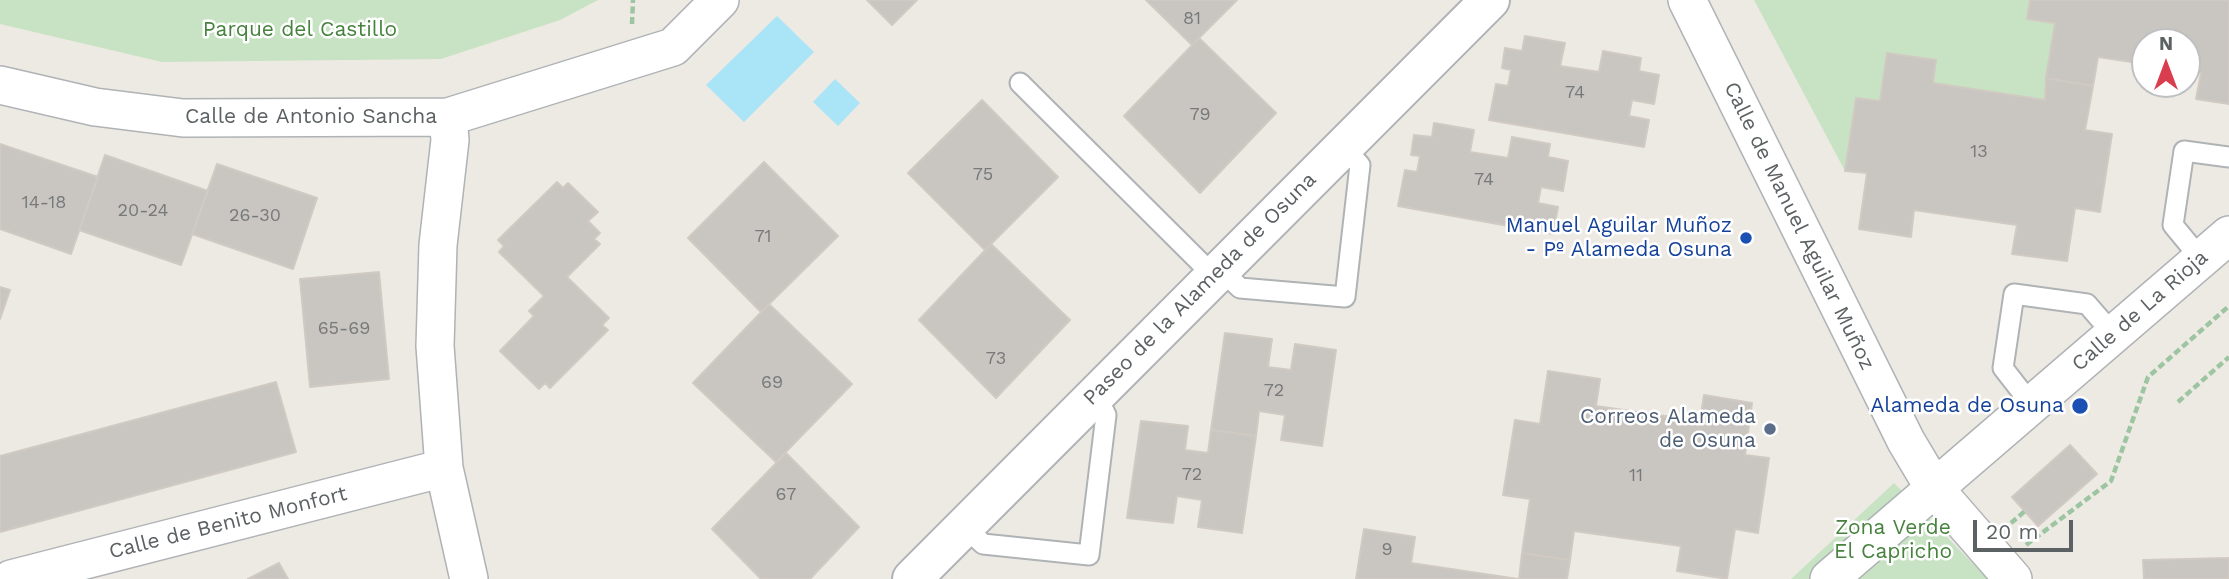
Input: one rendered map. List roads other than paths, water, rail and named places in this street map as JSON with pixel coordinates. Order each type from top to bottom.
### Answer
[{"type":"street","name":"Calle de Antonio Sancha","points":[[0,85],[95,107],[183,118],[448,117],[673,47],[720,0]]},
{"type":"street","name":"Paseo de la Alameda de Osuna","points":[[912,579],[1490,0]]},
{"type":"street","name":"Calle de Manuel Aguilar Muñoz","points":[[1687,0],[1900,429],[1934,488],[2016,564]]},
{"type":"street","points":[[448,117],[450,140],[438,245],[435,346],[444,468],[469,579]]},
{"type":"street","name":"Calle de La Rioja","points":[[1829,579],[2229,235]]},
{"type":"street","name":"Calle de Benito Monfort","points":[[11,579],[444,468]]},
{"type":"lane","points":[[1020,83],[1217,272],[1240,288],[1345,297],[1360,164],[1343,146]]},
{"type":"lane","points":[[2201,259],[2173,225],[2184,151],[2229,157]]},
{"type":"lane","points":[[2031,404],[2003,368],[2014,293],[2087,304],[2113,334]]},
{"type":"lane","points":[[964,526],[983,544],[1090,555],[1106,415],[1096,393]]},
{"type":"water","points":[[777,16],[814,52],[744,122],[706,85]]},
{"type":"water","points":[[835,79],[860,103],[838,126],[813,102]]},
{"type":"place","name":"Manuel Aguilar Muñoz - Pº Alameda Osuna","points":[[1746,238]]},
{"type":"place","name":"Alameda de Osuna","points":[[2080,406]]},
{"type":"place","name":"Correos Alameda de Osuna","points":[[1770,429]]},
{"type":"park label","name":"Parque del Castillo","points":[[300,30]]},
{"type":"park label","name":"Zona Verde El Capricho","points":[[1893,540]]}]
